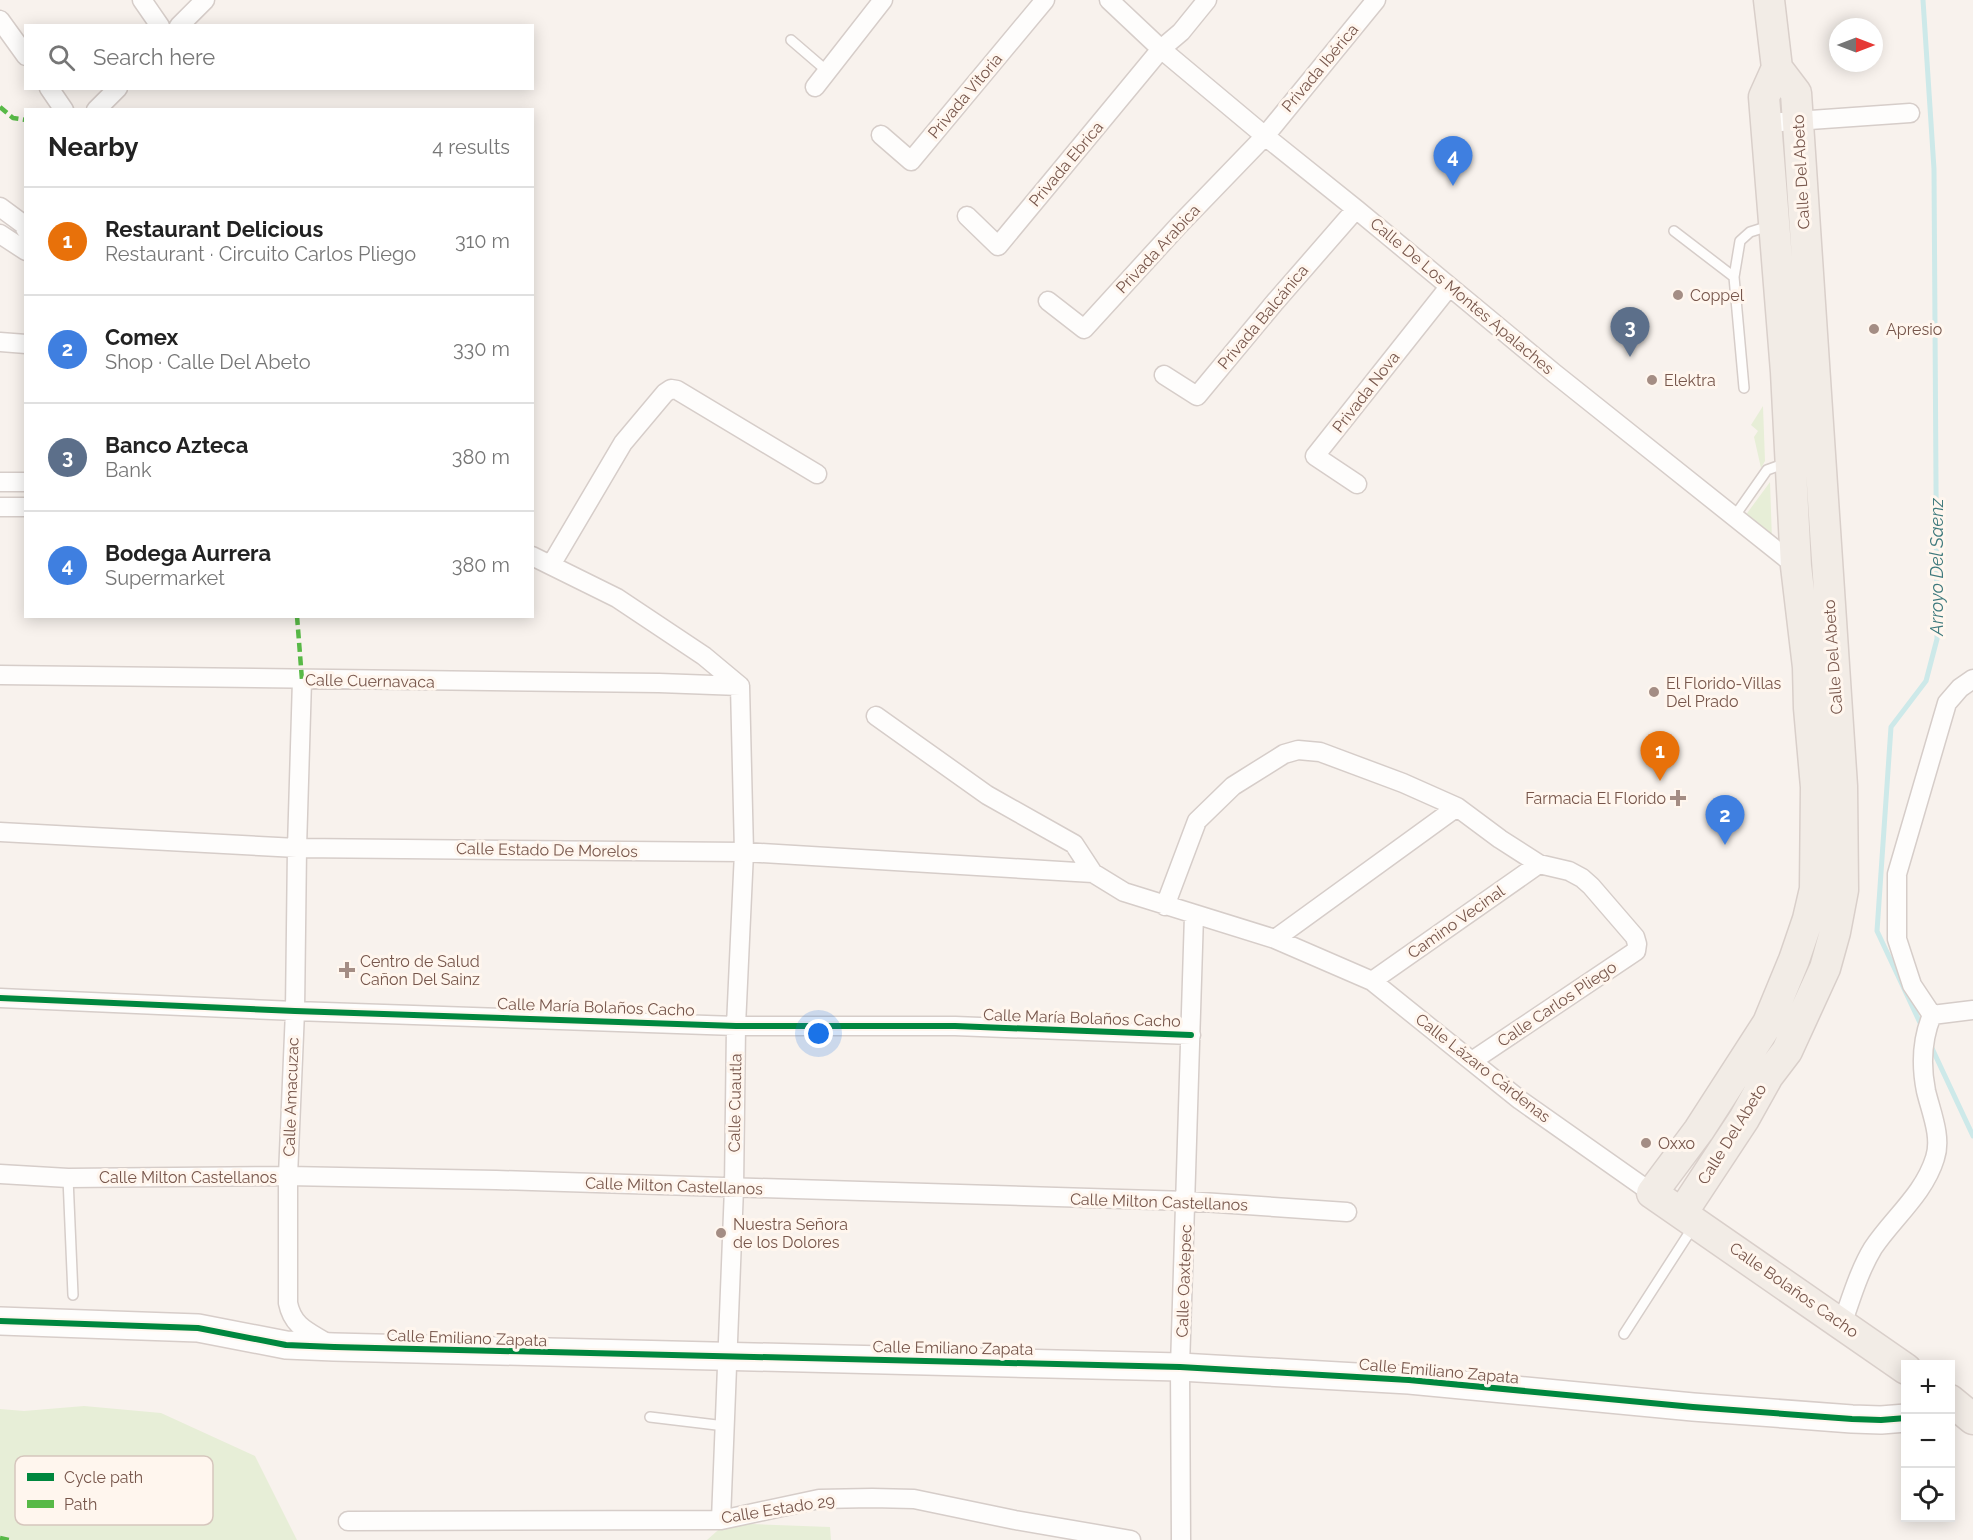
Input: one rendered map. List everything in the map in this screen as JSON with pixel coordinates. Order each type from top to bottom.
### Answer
[{"type":"main road","points":[[1769,0],[1777,68]]},
{"type":"main road","name":"Calle Del Abeto","points":[[1652,1193],[1699,1130],[1768,1023],[1781,996],[1808,919],[1815,889],[1816,787],[1808,666],[1796,566],[1791,463],[1764,97],[1777,68],[1796,93],[1842,786],[1843,890],[1825,968],[1787,1051],[1768,1077],[1689,1217]]},
{"type":"main road","points":[[1743,1063],[1768,1077]]},
{"type":"main road","name":"Calle Lázaro Cárdenas","points":[[1652,1193],[1689,1217]]},
{"type":"main road","name":"Calle Bolaños Cacho","points":[[1689,1217],[1901,1366]]},
{"type":"street","points":[[142,0],[159,24]]},
{"type":"street","points":[[181,24],[205,0]]},
{"type":"street","points":[[815,87],[883,0]]},
{"type":"street","name":"Privada Vitoria","points":[[881,135],[911,161],[1045,0]]},
{"type":"street","name":"Calle De Los Montes Apalaches","points":[[1109,0],[1161,49],[1265,136],[1734,517],[1796,566],[1826,571]]},
{"type":"street","points":[[1161,49],[1181,32],[1207,0]]},
{"type":"street","name":"Privada Ibérica","points":[[1265,136],[1376,0]]},
{"type":"street","points":[[0,20],[24,53]]},
{"type":"street","name":"Privada Ebrica","points":[[967,216],[998,246],[1161,49]]},
{"type":"street","points":[[50,90],[63,108]]},
{"type":"street","points":[[98,108],[116,90]]},
{"type":"street","points":[[1766,123],[1910,113]]},
{"type":"street","name":"Privada Arabica","points":[[1047,300],[1084,329],[1179,225],[1265,136]]},
{"type":"street","points":[[0,207],[23,224],[24,241],[0,234]]},
{"type":"street","name":"Privada Balcánica","points":[[1164,375],[1197,396],[1356,209]]},
{"type":"street","name":"Privada Nova","points":[[1357,484],[1315,456],[1449,287]]},
{"type":"street","points":[[0,342],[24,344]]},
{"type":"street","points":[[551,565],[622,443],[671,389],[677,390],[817,474]]},
{"type":"street","points":[[0,482],[24,482]]},
{"type":"street","points":[[0,507],[24,507]]},
{"type":"street","points":[[534,557],[617,598],[704,656],[741,686]]},
{"type":"street","name":"Calle Cuernavaca","points":[[0,675],[741,686]]},
{"type":"street","points":[[1842,1324],[1859,1277],[1873,1248],[1907,1207],[1924,1182],[1936,1157],[1936,1130],[1926,1088],[1922,1046],[1930,1020],[1912,985],[1897,939],[1897,874],[1947,703],[1960,688],[1973,679]]},
{"type":"street","name":"Calle Amacuzac","points":[[302,680],[295,1011],[288,1176],[288,1303],[291,1316],[298,1325],[334,1347]]},
{"type":"street","name":"Calle Cuautla","points":[[721,1520],[734,1188],[736,1026],[744,852],[741,686]]},
{"type":"street","name":"Calle Lázaro Cárdenas","points":[[876,716],[987,795],[1074,844],[1094,873],[1124,892],[1275,939],[1372,981],[1520,1100],[1652,1193]]},
{"type":"street","points":[[1166,906],[1197,821],[1233,786],[1284,754],[1298,750],[1320,752],[1403,783],[1457,807],[1539,864]]},
{"type":"street","points":[[1275,939],[1457,807]]},
{"type":"street","name":"Calle Estado De Morelos","points":[[0,832],[297,848],[744,852],[1094,873]]},
{"type":"street","name":"Calle Carlos Pliego","points":[[1472,1061],[1635,951],[1637,944],[1635,938],[1587,882],[1569,871],[1539,864]]},
{"type":"street","name":"Camino Vecinal","points":[[1372,981],[1539,864]]},
{"type":"street","name":"Calle Oaxtepec","points":[[1181,1540],[1180,1367],[1187,1201],[1194,915]]},
{"type":"street","name":"Calle María Bolaños Cacho","points":[[0,998],[736,1026],[955,1026],[1191,1035]]},
{"type":"street","points":[[1930,1020],[1973,1010]]},
{"type":"street","name":"Calle Milton Castellanos","points":[[0,1174],[68,1178],[288,1176],[734,1188],[1187,1201],[1347,1212]]},
{"type":"street","name":"Calle Emiliano Zapata","points":[[0,1321],[198,1328],[286,1345],[334,1347],[552,1354],[1180,1367],[1409,1380],[1693,1407],[1852,1419],[1901,1418]]},
{"type":"street","name":"Calle Estado 29","points":[[348,1521],[721,1520],[819,1499],[914,1499],[1015,1520],[1131,1540]]},
{"type":"lane","points":[[791,40],[827,71]]},
{"type":"lane","points":[[1744,388],[1734,277],[1740,241],[1750,232],[1774,224]]},
{"type":"lane","points":[[1674,231],[1734,277]]},
{"type":"lane","points":[[1734,517],[1767,470],[1791,463]]},
{"type":"lane","points":[[68,1178],[73,1295]]},
{"type":"lane","points":[[1624,1334],[1689,1217]]},
{"type":"lane","points":[[650,1418],[725,1426]]},
{"type":"green space","points":[[1763,406],[1765,461],[1761,468],[1754,437],[1758,431],[1751,425]]},
{"type":"green space","points":[[1770,482],[1772,540],[1745,516]]},
{"type":"green space","points":[[84,1406],[161,1413],[255,1456],[297,1540],[0,1540],[0,1409],[24,1411]]},
{"type":"green space","points":[[726,1523],[830,1527],[831,1540],[707,1540]]},
{"type":"waterway","name":"Arroyo Del Saenz","points":[[1922,1027],[1877,931],[1891,727],[1926,681],[1937,639],[1934,169],[1923,0]]},
{"type":"waterway","name":"Arroyo Del Saenz","points":[[1930,1044],[1973,1136]]},
{"type":"marked path","points":[[0,107],[13,118],[24,120]]},
{"type":"marked path","points":[[297,618],[302,680]]},
{"type":"marked path","points":[[0,1538],[9,1540]]},
{"type":"cycle path","points":[[0,998],[736,1026],[955,1026],[1191,1035]]},
{"type":"cycle path","points":[[0,1321],[198,1328],[286,1345],[334,1347],[1180,1367],[1409,1380],[1693,1407],[1852,1419],[1901,1418]]},
{"type":"place","name":"Bodega Aurrera","points":[[1453,186]]},
{"type":"place","name":"Coppel","points":[[1678,295]]},
{"type":"place","name":"Apresio","points":[[1874,329]]},
{"type":"place","name":"Banco Azteca","points":[[1630,357]]},
{"type":"place","name":"Elektra","points":[[1652,380]]},
{"type":"place","name":"El Florido-Villas Del Prado","points":[[1654,692]]},
{"type":"place","name":"Restaurant Delicious","points":[[1660,781]]},
{"type":"place","name":"Farmacia El Florido","points":[[1678,798]]},
{"type":"place","name":"Comex","points":[[1725,845]]},
{"type":"place","name":"Centro de Salud Cañon Del Sainz","points":[[347,970]]},
{"type":"place","name":"Oxxo","points":[[1646,1143]]},
{"type":"place","name":"Nuestra Señora de los Dolores","points":[[721,1233]]}]
